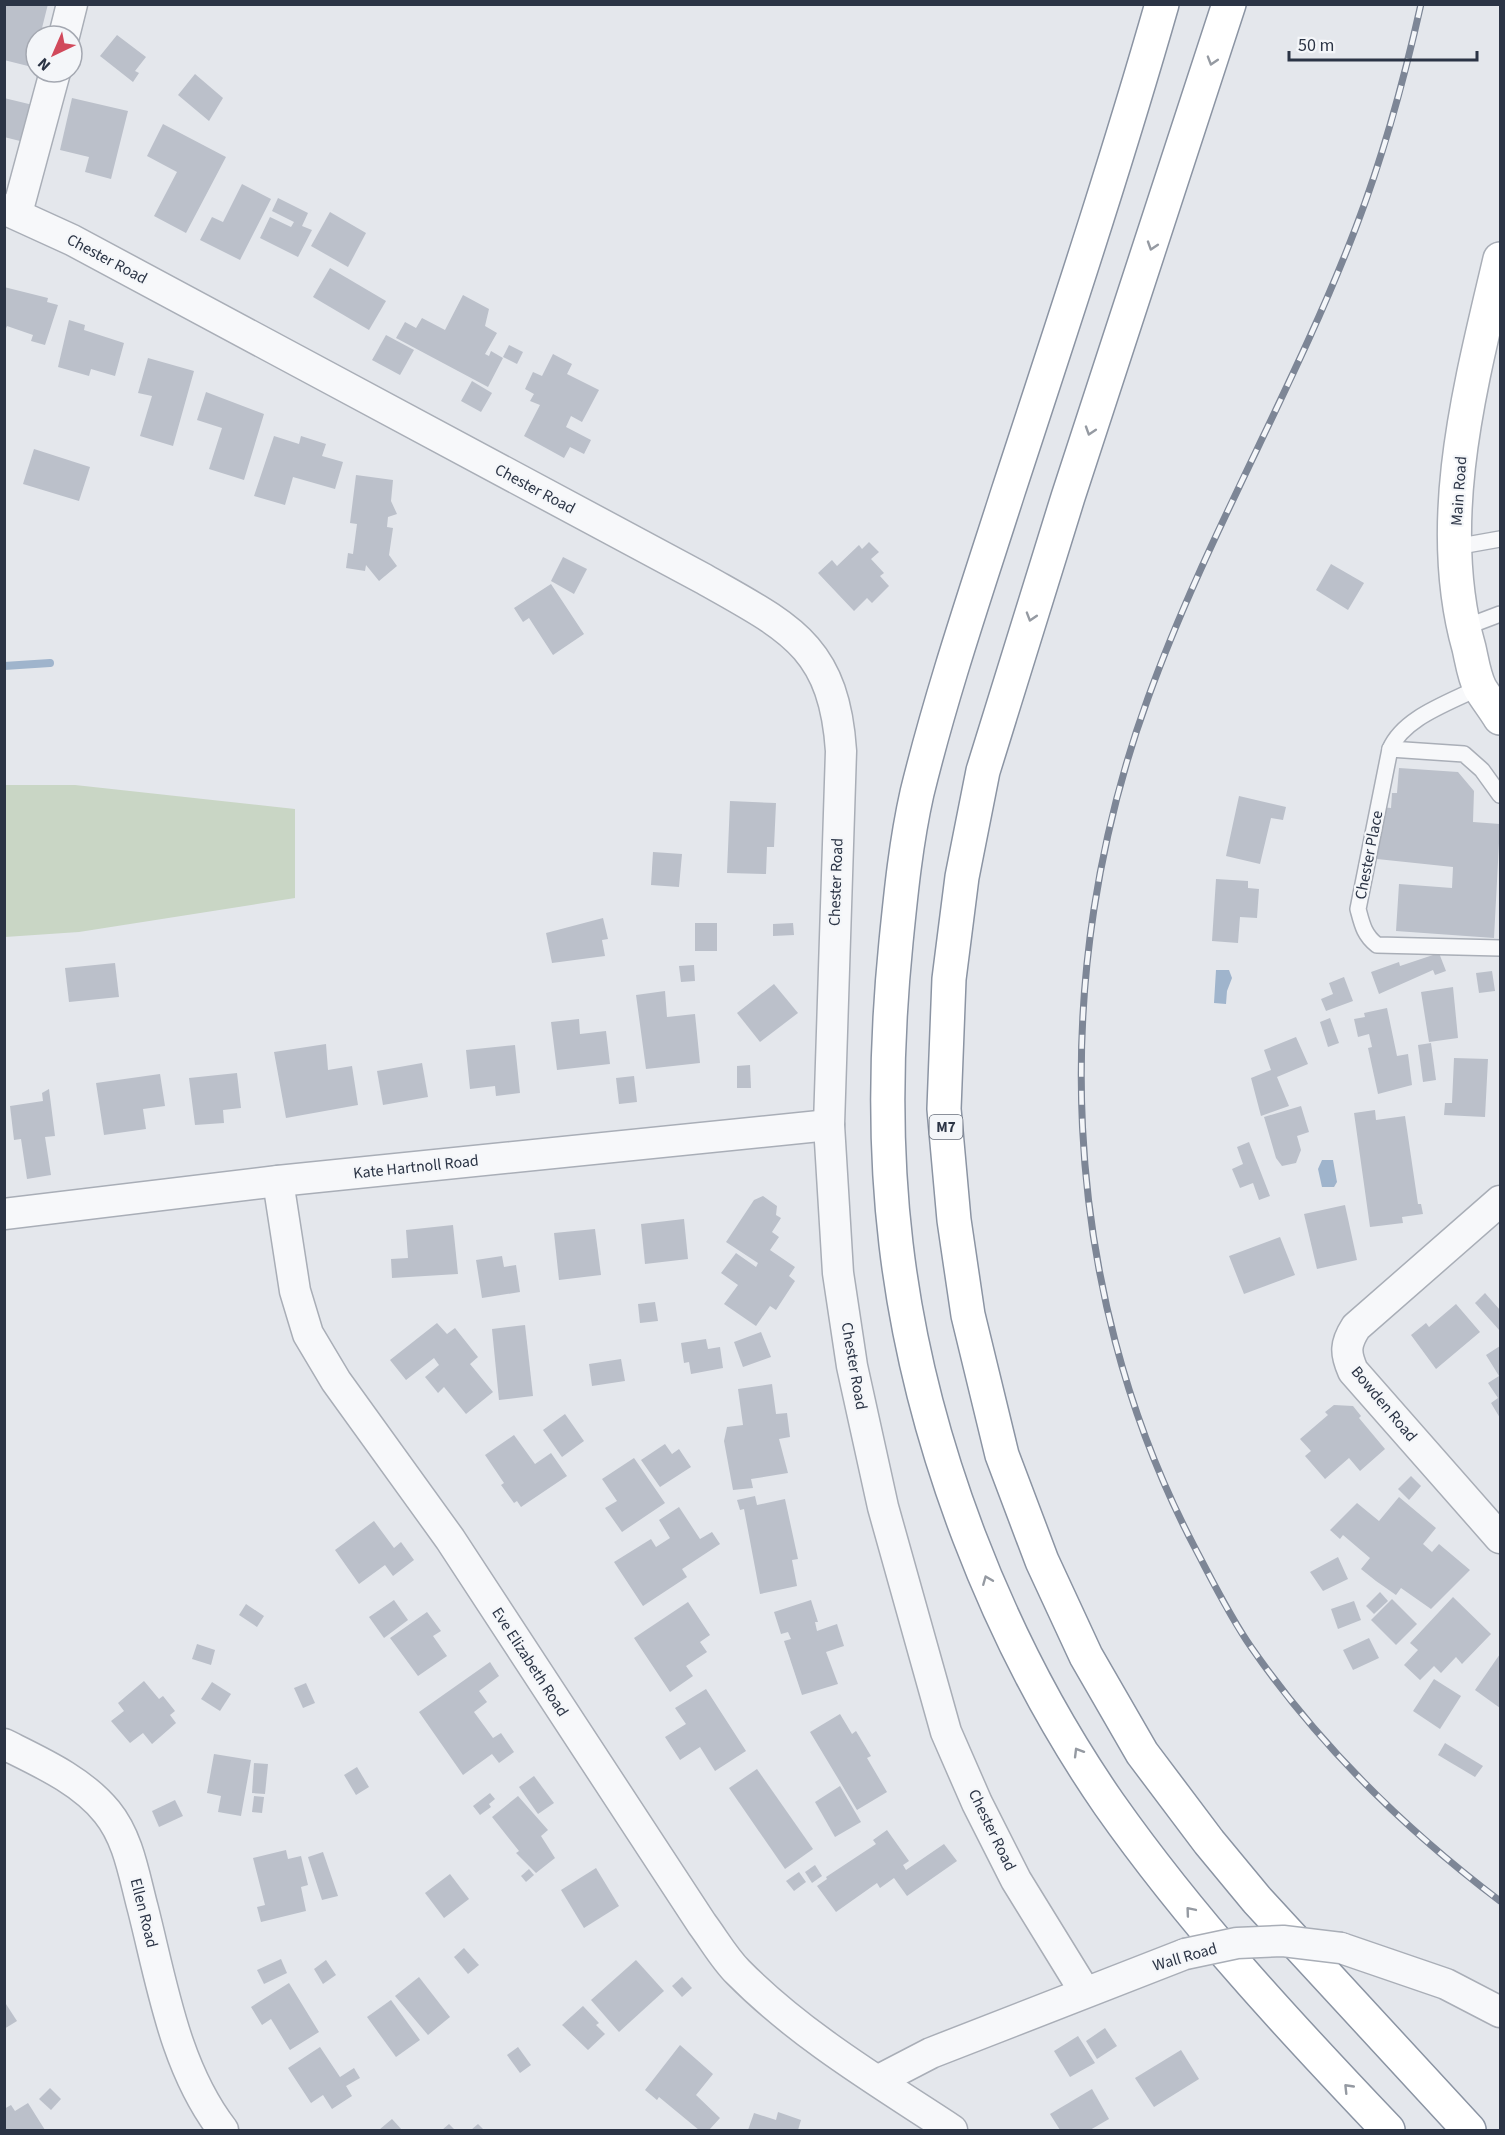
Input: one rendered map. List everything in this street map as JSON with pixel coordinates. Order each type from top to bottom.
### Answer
[{"type":"main road","points":[[1162,4],[1134,104],[950,670],[916,797],[901,894],[889,1013],[888,1151],[896,1247],[918,1367],[950,1484],[989,1587],[1043,1695],[1106,1798],[1171,1889],[1281,2017],[1388,2130]]},
{"type":"main road","name":"M7","points":[[1229,4],[1068,496],[984,771],[962,877],[949,979],[944,1109],[954,1220],[968,1315],[1002,1455],[1042,1561],[1086,1656],[1142,1753],[1209,1842],[1265,1908],[1469,2130]]},
{"type":"main road","name":"Main Road","points":[[1499,267],[1471,383],[1458,486],[1455,547],[1463,628],[1480,687],[1500,718]]},
{"type":"street","points":[[67,24],[72,4]]},
{"type":"street","points":[[11,211],[50,84]]},
{"type":"street","name":"Chester Road","points":[[11,211],[704,579],[776,623],[804,645],[823,668],[831,688],[839,723],[841,751],[829,1125],[838,1273],[852,1366],[883,1507],[922,1654],[946,1732],[977,1803],[1016,1880],[1085,1992]]},
{"type":"street","name":"Kate Hartnoll Road","points":[[4,1214],[278,1181],[829,1125]]},
{"type":"street","name":"Eve Elizabeth Road","points":[[278,1181],[294,1291],[308,1334],[336,1382],[450,1539],[702,1924],[736,1971],[814,2036],[952,2130]]},
{"type":"street","name":"Bowden Road","points":[[1500,1201],[1356,1327],[1347,1340],[1346,1356],[1353,1371],[1500,1538]]},
{"type":"street","name":"Ellen Road","points":[[4,1744],[78,1785],[105,1810],[117,1827],[130,1859],[178,2039],[191,2076],[212,2115],[223,2130]]},
{"type":"street","name":"Wall Road","points":[[879,2080],[931,2053],[1085,1992],[1185,1954],[1237,1943],[1272,1942],[1341,1948],[1446,1984],[1500,2012]]},
{"type":"lane","points":[[1455,547],[1500,539]]},
{"type":"lane","points":[[1463,628],[1500,614]]},
{"type":"lane","name":"Chester Place","points":[[1480,687],[1407,725],[1396,734],[1390,749],[1358,909],[1363,928],[1369,939],[1377,945],[1500,948]]},
{"type":"lane","points":[[1390,749],[1464,754],[1482,770],[1500,795]]},
{"type":"green space","points":[[5,785],[75,785],[295,809],[295,898],[79,932],[5,937]]},
{"type":"water","points":[[1216,970],[1229,970],[1232,978],[1227,991],[1226,1004],[1214,1003]]},
{"type":"water","points":[[1322,1160],[1333,1160],[1337,1182],[1334,1187],[1322,1187],[1318,1169]]},
{"type":"building","points":[[4,4],[48,4],[43,24],[24,24],[24,65],[4,60]]},
{"type":"building","points":[[117,35],[146,57],[135,71],[139,73],[133,82],[100,56]]},
{"type":"building","points":[[195,74],[223,98],[209,121],[178,95]]},
{"type":"building","points":[[4,98],[33,105],[24,142],[4,137]]},
{"type":"building","points":[[72,98],[128,111],[111,179],[85,172],[89,157],[60,150]]},
{"type":"building","points":[[163,124],[226,157],[186,233],[154,216],[177,172],[147,156]]},
{"type":"building","points":[[242,184],[271,199],[240,260],[200,240],[212,217],[223,222]]},
{"type":"building","points":[[278,198],[308,213],[302,226],[312,230],[298,257],[260,238],[270,217],[291,227],[294,222],[272,211]]},
{"type":"building","points":[[330,212],[366,233],[348,267],[311,246]]},
{"type":"building","points":[[330,268],[386,301],[369,330],[313,297]]},
{"type":"building","points":[[4,287],[48,298],[47,302],[58,305],[45,345],[31,341],[33,335],[7,326],[4,333]]},
{"type":"building","points":[[463,295],[489,309],[485,326],[497,333],[485,354],[489,356],[491,351],[503,358],[488,387],[396,338],[405,322],[416,328],[422,318],[445,330]]},
{"type":"building","points":[[69,320],[85,325],[84,330],[124,343],[115,376],[91,369],[89,376],[58,367]]},
{"type":"building","points":[[386,335],[414,350],[400,375],[372,360]]},
{"type":"building","points":[[509,345],[523,352],[517,364],[503,357]]},
{"type":"building","points":[[553,354],[572,364],[567,374],[599,390],[582,422],[571,416],[566,427],[591,440],[584,454],[570,447],[564,458],[524,436],[540,405],[530,401],[534,394],[525,389],[533,372],[542,376]]},
{"type":"building","points":[[148,358],[194,371],[173,446],[140,436],[152,396],[138,393]]},
{"type":"building","points":[[472,381],[492,393],[481,412],[461,401]]},
{"type":"building","points":[[206,392],[264,414],[244,480],[209,469],[222,428],[197,420]]},
{"type":"building","points":[[274,436],[299,444],[301,436],[326,444],[322,456],[343,462],[335,489],[293,477],[285,505],[254,496]]},
{"type":"building","points":[[34,449],[90,467],[79,501],[23,484]]},
{"type":"building","points":[[356,475],[393,480],[391,501],[397,514],[388,517],[387,527],[393,528],[389,555],[397,566],[379,581],[366,565],[365,571],[346,568],[348,553],[353,554],[357,524],[350,523]]},
{"type":"building","points":[[869,542],[879,552],[871,559],[884,573],[880,576],[889,586],[872,603],[867,598],[854,611],[818,573],[832,560],[837,566],[859,545],[862,549]]},
{"type":"building","points":[[563,557],[587,569],[574,594],[551,581]]},
{"type":"building","points":[[1331,564],[1364,583],[1348,610],[1316,590]]},
{"type":"building","points":[[551,584],[584,634],[553,655],[529,618],[523,622],[514,608]]},
{"type":"building","points":[[1399,768],[1458,772],[1474,791],[1473,822],[1500,824],[1494,938],[1396,931],[1399,884],[1452,888],[1453,867],[1377,859],[1380,807],[1391,808],[1392,793],[1397,793]]},
{"type":"building","points":[[1239,796],[1286,807],[1283,820],[1271,818],[1260,864],[1226,856]]},
{"type":"building","points":[[730,801],[776,803],[774,847],[767,847],[766,874],[727,873]]},
{"type":"building","points":[[653,852],[682,854],[679,887],[651,885]]},
{"type":"building","points":[[1216,879],[1248,881],[1248,888],[1259,889],[1257,918],[1240,917],[1238,943],[1212,941]]},
{"type":"building","points":[[603,918],[608,939],[602,940],[605,956],[552,963],[546,933]]},
{"type":"building","points":[[695,923],[717,923],[717,951],[695,951]]},
{"type":"building","points":[[793,923],[794,935],[773,936],[773,924]]},
{"type":"building","points":[[1439,953],[1446,971],[1435,975],[1433,970],[1379,994],[1371,972],[1399,962],[1400,966]]},
{"type":"building","points":[[115,963],[119,997],[69,1002],[65,968]]},
{"type":"building","points":[[694,965],[695,981],[681,982],[679,966]]},
{"type":"building","points":[[1492,971],[1495,991],[1479,993],[1476,973]]},
{"type":"building","points":[[1344,977],[1353,1001],[1326,1011],[1321,999],[1333,994],[1329,983]]},
{"type":"building","points":[[774,984],[798,1013],[760,1042],[737,1013]]},
{"type":"building","points":[[1453,987],[1458,1038],[1429,1042],[1421,992]]},
{"type":"building","points":[[665,991],[667,1017],[695,1014],[700,1063],[646,1069],[636,995]]},
{"type":"building","points":[[1387,1008],[1397,1056],[1408,1054],[1412,1085],[1378,1094],[1368,1048],[1372,1047],[1369,1034],[1358,1037],[1354,1019],[1365,1017],[1364,1013]]},
{"type":"building","points":[[1330,1018],[1339,1043],[1328,1047],[1320,1022]]},
{"type":"building","points":[[579,1019],[580,1034],[606,1031],[610,1064],[557,1070],[551,1022]]},
{"type":"building","points":[[1296,1037],[1308,1064],[1277,1077],[1289,1106],[1261,1116],[1251,1078],[1271,1070],[1264,1050]]},
{"type":"building","points":[[1431,1043],[1436,1080],[1423,1082],[1418,1045]]},
{"type":"building","points":[[326,1044],[328,1070],[352,1066],[358,1105],[286,1118],[274,1052]]},
{"type":"building","points":[[515,1045],[520,1093],[496,1096],[495,1086],[470,1089],[466,1050]]},
{"type":"building","points":[[1454,1058],[1488,1059],[1485,1117],[1444,1115],[1445,1103],[1452,1103]]},
{"type":"building","points":[[422,1063],[428,1097],[383,1105],[377,1071]]},
{"type":"building","points":[[750,1065],[751,1088],[737,1088],[737,1066]]},
{"type":"building","points":[[237,1073],[241,1108],[223,1110],[224,1123],[195,1125],[189,1078]]},
{"type":"building","points":[[160,1074],[165,1106],[143,1109],[146,1129],[104,1135],[96,1083]]},
{"type":"building","points":[[634,1076],[637,1102],[619,1104],[616,1078]]},
{"type":"building","points":[[49,1089],[55,1136],[45,1137],[51,1175],[27,1179],[21,1139],[14,1140],[10,1106],[43,1101],[42,1093]]},
{"type":"building","points":[[1301,1106],[1309,1132],[1297,1136],[1301,1150],[1296,1163],[1282,1166],[1276,1158],[1264,1117]]},
{"type":"building","points":[[1375,1110],[1376,1120],[1405,1116],[1418,1204],[1421,1204],[1423,1214],[1402,1217],[1403,1223],[1370,1227],[1354,1113]]},
{"type":"building","points":[[1249,1142],[1270,1196],[1259,1200],[1253,1183],[1240,1188],[1232,1169],[1243,1164],[1237,1147]]},
{"type":"building","points":[[763,1196],[777,1206],[776,1215],[781,1218],[772,1232],[779,1237],[770,1250],[795,1267],[789,1276],[795,1281],[776,1310],[770,1306],[756,1326],[724,1304],[738,1285],[721,1273],[736,1253],[756,1267],[758,1263],[726,1242],[754,1200]]},
{"type":"building","points":[[1345,1205],[1357,1260],[1317,1269],[1304,1214]]},
{"type":"building","points":[[684,1219],[688,1259],[645,1264],[641,1224]]},
{"type":"building","points":[[453,1225],[458,1274],[392,1278],[391,1259],[408,1258],[406,1230]]},
{"type":"building","points":[[595,1229],[601,1275],[559,1280],[554,1233]]},
{"type":"building","points":[[1280,1237],[1295,1275],[1244,1294],[1229,1256]]},
{"type":"building","points":[[502,1256],[504,1267],[516,1265],[520,1292],[482,1298],[476,1260]]},
{"type":"building","points":[[1485,1293],[1500,1310],[1500,1331],[1475,1303]]},
{"type":"building","points":[[655,1302],[658,1321],[640,1323],[638,1304]]},
{"type":"building","points":[[1456,1304],[1480,1332],[1436,1369],[1411,1335],[1426,1323],[1429,1327]]},
{"type":"building","points":[[437,1323],[447,1334],[455,1328],[478,1357],[470,1364],[493,1392],[466,1414],[444,1387],[438,1393],[425,1377],[439,1365],[434,1358],[406,1380],[390,1360]]},
{"type":"building","points":[[525,1325],[533,1396],[499,1400],[492,1329]]},
{"type":"building","points":[[761,1332],[771,1357],[743,1367],[734,1342]]},
{"type":"building","points":[[706,1339],[708,1349],[720,1347],[723,1368],[691,1374],[689,1362],[684,1363],[681,1343]]},
{"type":"building","points":[[1500,1346],[1500,1418],[1491,1403],[1498,1398],[1488,1383],[1499,1376],[1486,1355]]},
{"type":"building","points":[[621,1359],[625,1381],[592,1386],[589,1364]]},
{"type":"building","points":[[772,1384],[776,1414],[787,1413],[790,1437],[779,1439],[788,1473],[751,1479],[753,1488],[733,1490],[724,1441],[727,1427],[743,1425],[738,1389]]},
{"type":"building","points":[[1334,1405],[1353,1406],[1361,1416],[1359,1418],[1385,1449],[1360,1471],[1349,1458],[1325,1479],[1305,1456],[1311,1451],[1300,1439],[1328,1415],[1325,1412]]},
{"type":"building","points":[[565,1414],[584,1441],[562,1457],[543,1430]]},
{"type":"building","points":[[514,1435],[535,1464],[551,1453],[567,1476],[521,1507],[517,1501],[514,1503],[501,1485],[504,1483],[485,1455]]},
{"type":"building","points":[[665,1444],[672,1454],[679,1449],[691,1467],[660,1487],[641,1460]]},
{"type":"building","points":[[634,1458],[665,1503],[622,1532],[605,1508],[617,1501],[602,1479]]},
{"type":"building","points":[[1411,1476],[1421,1486],[1409,1500],[1398,1489]]},
{"type":"building","points":[[755,1496],[757,1505],[785,1499],[798,1559],[792,1560],[797,1586],[760,1594],[744,1509],[740,1510],[737,1500]]},
{"type":"building","points":[[1399,1497],[1436,1528],[1423,1544],[1432,1552],[1439,1544],[1470,1570],[1431,1609],[1401,1588],[1396,1595],[1376,1581],[1361,1569],[1370,1558],[1343,1535],[1340,1539],[1330,1530],[1357,1503],[1379,1521]]},
{"type":"building","points":[[679,1507],[700,1539],[712,1532],[720,1544],[682,1569],[687,1577],[643,1606],[614,1562],[651,1539],[656,1547],[670,1538],[659,1520]]},
{"type":"building","points":[[374,1521],[394,1548],[401,1542],[414,1560],[393,1576],[385,1565],[359,1584],[335,1550]]},
{"type":"building","points":[[1338,1557],[1348,1579],[1323,1591],[1310,1572]]},
{"type":"building","points":[[1380,1592],[1388,1601],[1374,1614],[1366,1606]]},
{"type":"building","points":[[1453,1597],[1491,1634],[1462,1664],[1456,1657],[1441,1673],[1434,1666],[1420,1680],[1404,1665],[1418,1650],[1410,1643]]},
{"type":"building","points":[[1392,1599],[1417,1624],[1396,1645],[1371,1620]]},
{"type":"building","points":[[394,1600],[408,1620],[384,1638],[369,1617]]},
{"type":"building","points":[[811,1600],[818,1622],[815,1622],[817,1631],[837,1624],[844,1646],[826,1652],[838,1684],[802,1695],[784,1641],[791,1639],[788,1632],[781,1634],[774,1612]]},
{"type":"building","points":[[1354,1601],[1361,1620],[1338,1629],[1331,1609]]},
{"type":"building","points":[[688,1602],[710,1635],[700,1642],[707,1652],[686,1666],[693,1676],[670,1692],[634,1638]]},
{"type":"building","points":[[246,1604],[264,1616],[257,1627],[239,1615]]},
{"type":"building","points":[[427,1612],[441,1631],[433,1636],[447,1656],[418,1676],[390,1638]]},
{"type":"building","points":[[1369,1638],[1379,1658],[1353,1670],[1343,1650]]},
{"type":"building","points":[[197,1644],[215,1650],[211,1665],[192,1659]]},
{"type":"building","points":[[1500,1654],[1500,1708],[1475,1690]]},
{"type":"building","points":[[490,1662],[499,1676],[479,1691],[487,1702],[474,1712],[493,1738],[501,1733],[514,1752],[499,1763],[492,1754],[463,1775],[419,1712]]},
{"type":"building","points":[[1434,1679],[1461,1696],[1440,1729],[1413,1711]]},
{"type":"building","points":[[144,1681],[159,1699],[163,1696],[175,1711],[170,1715],[176,1723],[152,1744],[143,1733],[130,1743],[111,1721],[124,1711],[118,1703]]},
{"type":"building","points":[[212,1682],[231,1694],[220,1711],[201,1699]]},
{"type":"building","points":[[306,1683],[315,1703],[303,1708],[294,1688]]},
{"type":"building","points":[[706,1689],[746,1751],[715,1771],[700,1747],[680,1760],[665,1737],[686,1724],[675,1708]]},
{"type":"building","points":[[840,1714],[852,1734],[856,1731],[871,1756],[867,1758],[887,1792],[857,1810],[810,1732]]},
{"type":"building","points":[[1445,1743],[1483,1766],[1475,1777],[1438,1755]]},
{"type":"building","points":[[214,1754],[251,1760],[241,1816],[218,1812],[221,1796],[207,1793]]},
{"type":"building","points":[[254,1763],[268,1764],[265,1794],[252,1793]]},
{"type":"building","points":[[357,1767],[369,1787],[356,1795],[344,1775]]},
{"type":"building","points":[[757,1769],[813,1849],[785,1869],[729,1788]]},
{"type":"building","points":[[534,1776],[554,1803],[538,1814],[519,1787]]},
{"type":"building","points":[[840,1786],[861,1822],[835,1837],[815,1802]]},
{"type":"building","points":[[490,1793],[495,1799],[489,1804],[491,1807],[480,1815],[473,1806]]},
{"type":"building","points":[[254,1796],[264,1797],[262,1813],[252,1812]]},
{"type":"building","points":[[518,1796],[548,1830],[541,1836],[555,1858],[536,1873],[516,1853],[519,1851],[492,1817]]},
{"type":"building","points":[[175,1800],[183,1816],[159,1827],[152,1811]]},
{"type":"building","points":[[887,1830],[909,1861],[903,1865],[906,1870],[944,1844],[957,1861],[907,1896],[894,1878],[880,1888],[877,1883],[836,1912],[817,1886],[827,1879],[826,1877],[876,1844],[873,1840]]},
{"type":"building","points":[[286,1850],[288,1859],[301,1856],[308,1885],[301,1887],[306,1911],[261,1922],[257,1907],[265,1905],[253,1858]]},
{"type":"building","points":[[323,1852],[338,1896],[322,1900],[308,1857]]},
{"type":"building","points":[[815,1865],[822,1876],[812,1883],[805,1872]]},
{"type":"building","points":[[596,1868],[619,1906],[584,1928],[561,1890]]},
{"type":"building","points":[[529,1869],[534,1875],[526,1882],[521,1876]]},
{"type":"building","points":[[799,1872],[806,1882],[794,1891],[786,1881]]},
{"type":"building","points":[[450,1874],[469,1899],[444,1918],[425,1893]]},
{"type":"building","points":[[464,1948],[479,1965],[468,1974],[454,1957]]},
{"type":"building","points":[[281,1959],[287,1973],[264,1984],[257,1970]]},
{"type":"building","points":[[326,1960],[336,1975],[323,1984],[314,1969]]},
{"type":"building","points":[[636,1960],[664,1991],[619,2032],[591,2000]]},
{"type":"building","points":[[419,1977],[450,2017],[428,2035],[395,1996]]},
{"type":"building","points":[[682,1977],[692,1988],[682,1997],[672,1986]]},
{"type":"building","points":[[289,1983],[319,2032],[290,2050],[271,2019],[262,2025],[251,2007]]},
{"type":"building","points":[[391,2000],[420,2040],[396,2057],[367,2017]]},
{"type":"building","points":[[4,2001],[17,2021],[4,2029]]},
{"type":"building","points":[[583,2006],[599,2023],[596,2025],[605,2034],[588,2050],[562,2025]]},
{"type":"building","points":[[1105,2028],[1117,2046],[1097,2059],[1086,2041]]},
{"type":"building","points":[[1078,2036],[1095,2063],[1070,2077],[1054,2051]]},
{"type":"building","points":[[680,2045],[713,2074],[696,2095],[720,2118],[709,2130],[699,2130],[659,2097],[657,2100],[645,2090]]},
{"type":"building","points":[[320,2047],[340,2077],[354,2068],[360,2078],[346,2086],[352,2096],[332,2109],[323,2095],[311,2103],[288,2068]]},
{"type":"building","points":[[518,2047],[531,2065],[520,2073],[507,2055]]},
{"type":"building","points":[[1181,2050],[1199,2079],[1154,2107],[1135,2078]]},
{"type":"building","points":[[50,2088],[61,2099],[51,2110],[39,2099]]},
{"type":"building","points":[[1092,2089],[1109,2119],[1090,2130],[1060,2130],[1050,2114]]},
{"type":"building","points":[[28,2103],[45,2130],[4,2130],[4,2109],[11,2105],[15,2111]]},
{"type":"building","points":[[778,2112],[801,2120],[798,2130],[748,2130],[754,2113],[776,2120]]},
{"type":"building","points":[[392,2119],[402,2130],[379,2130],[386,2124]]},
{"type":"building","points":[[449,2124],[455,2130],[442,2130]]},
{"type":"building","points":[[478,2124],[484,2130],[471,2130]]},
{"type":"waterway","points":[[4,666],[50,663]]},
{"type":"railway","points":[[1421,4],[1393,117],[1356,227],[1306,345],[1223,520],[1171,638],[1148,698],[1116,803],[1094,910],[1083,1018],[1082,1127],[1093,1236],[1115,1342],[1149,1446],[1194,1546],[1221,1597],[1243,1635],[1277,1683],[1335,1752],[1431,1845],[1500,1901]]}]
